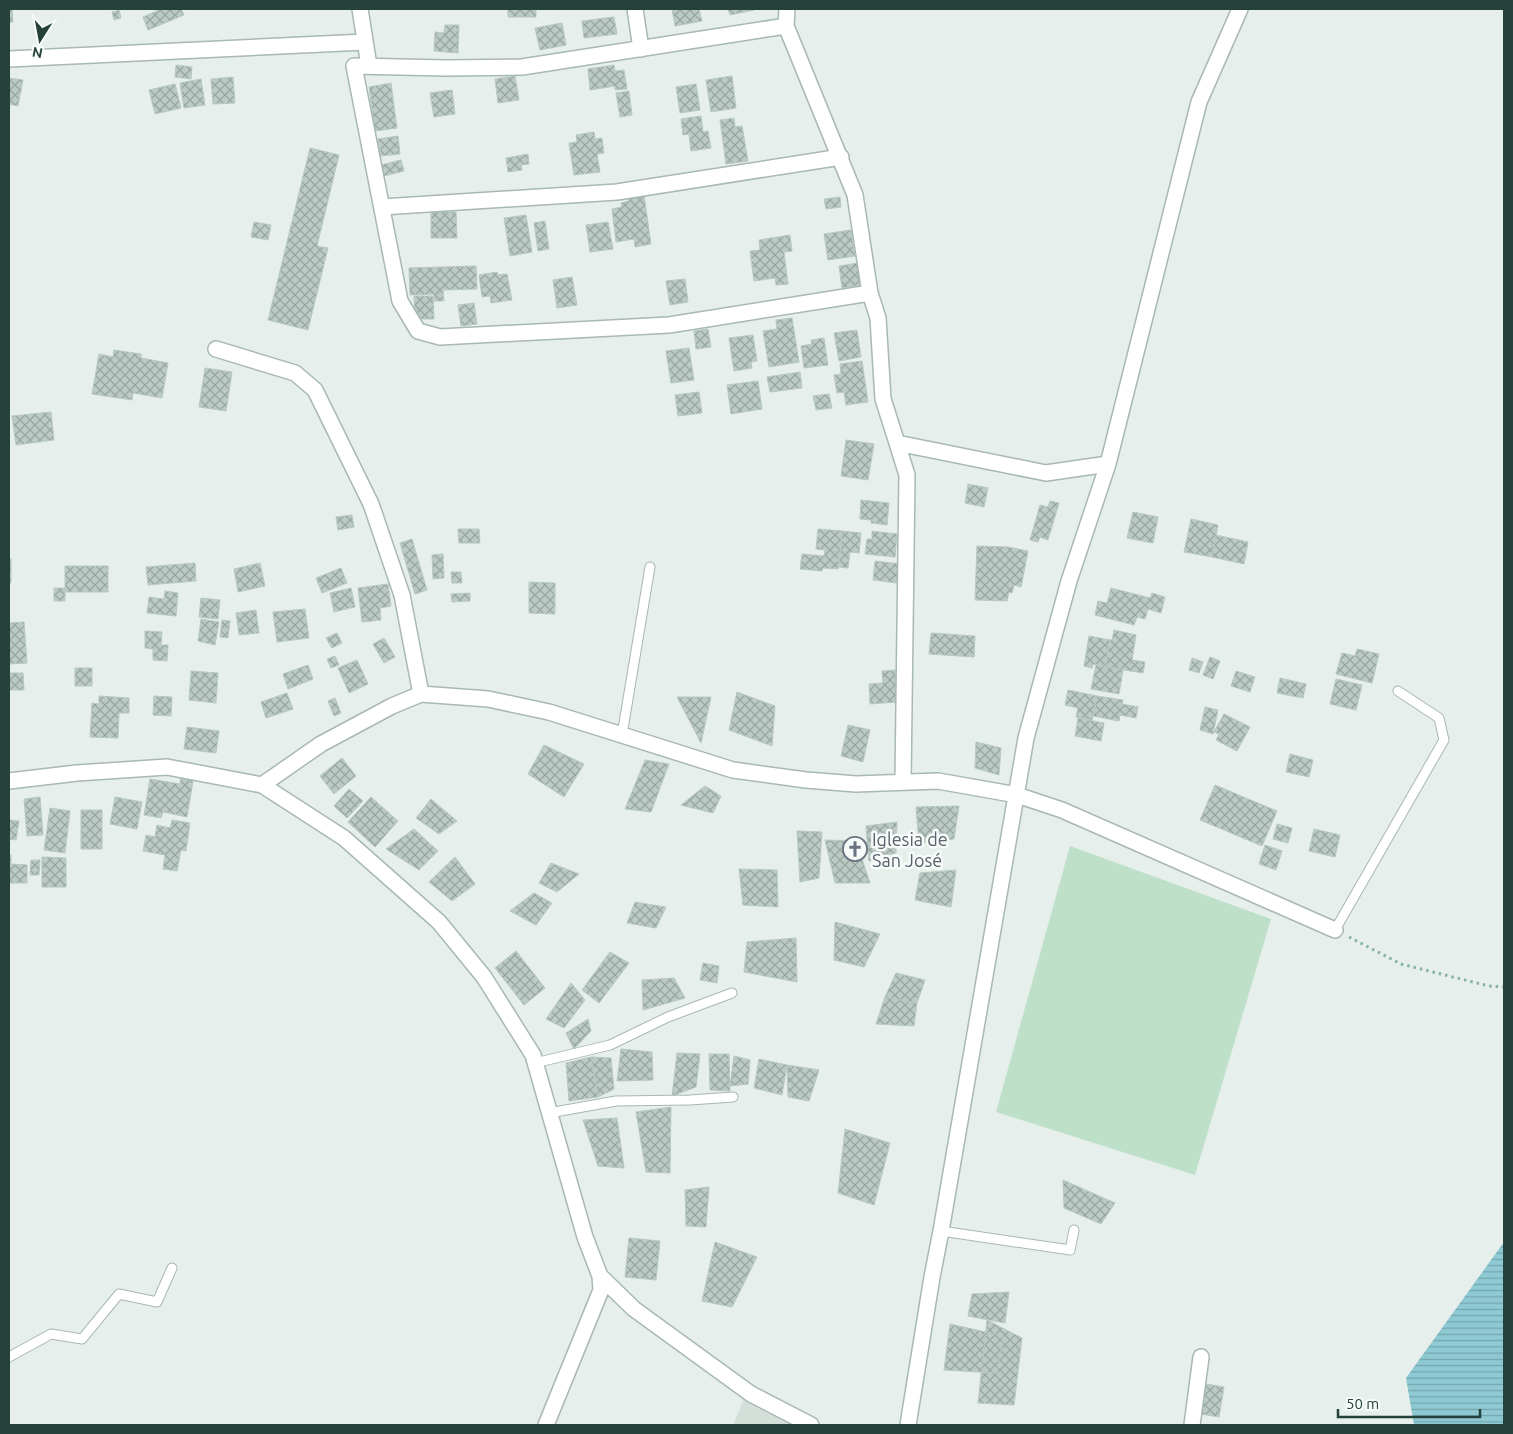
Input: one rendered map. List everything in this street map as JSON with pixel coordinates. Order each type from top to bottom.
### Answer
[{"type":"street","points":[[360,9],[369,66]]},
{"type":"street","points":[[634,9],[641,49]]},
{"type":"street","points":[[787,9],[786,26],[855,195],[870,293],[878,318],[883,399],[907,474],[903,782]]},
{"type":"street","points":[[908,1425],[1026,738],[1069,581],[1108,464],[1199,102],[1240,9]]},
{"type":"street","points":[[786,26],[522,67],[354,66],[400,301],[418,331],[440,337],[669,325],[870,293]]},
{"type":"street","points":[[9,59],[365,42]]},
{"type":"street","points":[[382,208],[617,192],[841,158]]},
{"type":"street","points":[[216,350],[295,374],[314,390],[371,504],[402,595],[421,694]]},
{"type":"street","points":[[897,443],[1046,472],[1108,464]]},
{"type":"street","points":[[262,785],[321,744],[392,706],[421,694],[497,701],[549,712],[732,770],[806,780],[856,784],[938,781],[1017,795],[1062,810],[1335,930]]},
{"type":"street","points":[[9,781],[77,773],[167,767],[262,785],[344,838],[439,922],[484,977],[533,1055],[584,1237],[600,1276],[601,1290],[546,1425]]},
{"type":"street","points":[[600,1276],[634,1309],[751,1394],[811,1425]]},
{"type":"street","points":[[1192,1425],[1202,1357]]},
{"type":"lane","points":[[622,735],[650,567]]},
{"type":"lane","points":[[1335,930],[1444,740],[1440,718],[1398,691]]},
{"type":"lane","points":[[535,1063],[610,1045],[668,1017],[732,993]]},
{"type":"lane","points":[[549,1113],[616,1102],[733,1097]]},
{"type":"lane","points":[[941,1231],[1070,1250],[1074,1230]]},
{"type":"lane","points":[[9,1357],[51,1334],[82,1340],[119,1294],[157,1302],[172,1268]]},
{"type":"path","points":[[1335,930],[1401,964],[1489,986],[1504,987]]},
{"type":"shaded area","points":[[744,1399],[800,1425],[733,1425]]},
{"type":"green space","points":[[1070,846],[1271,919],[1195,1175],[996,1112]]},
{"type":"water","points":[[1504,1242],[1504,1425],[1414,1425],[1406,1378]]},
{"type":"building","points":[[9,9],[12,9],[13,22],[9,22]]},
{"type":"building","points":[[161,9],[181,9],[184,15],[148,30],[143,17]]},
{"type":"building","points":[[508,9],[536,9],[536,17],[508,17]]},
{"type":"building","points":[[672,9],[699,9],[702,21],[675,26]]},
{"type":"building","points":[[728,9],[754,9],[754,10],[730,15]]},
{"type":"building","points":[[119,10],[121,18],[114,20],[112,12]]},
{"type":"building","points":[[614,17],[617,34],[584,38],[582,21]]},
{"type":"building","points":[[562,23],[566,45],[540,50],[535,28]]},
{"type":"building","points":[[445,25],[459,25],[458,53],[434,51],[435,32],[444,33]]},
{"type":"building","points":[[176,65],[192,67],[191,79],[175,77]]},
{"type":"building","points":[[614,65],[615,71],[624,70],[627,89],[615,90],[615,86],[590,90],[588,69]]},
{"type":"building","points":[[515,76],[519,100],[498,103],[495,79]]},
{"type":"building","points":[[732,76],[736,108],[711,112],[706,80]]},
{"type":"building","points":[[233,77],[235,103],[213,104],[211,79]]},
{"type":"building","points":[[9,78],[23,80],[18,106],[9,104]]},
{"type":"building","points":[[201,79],[205,105],[184,108],[180,83]]},
{"type":"building","points":[[391,83],[397,128],[375,131],[369,87]]},
{"type":"building","points":[[175,84],[181,108],[155,114],[149,90]]},
{"type":"building","points":[[696,84],[700,110],[680,113],[676,87]]},
{"type":"building","points":[[452,90],[455,114],[434,117],[430,93]]},
{"type":"building","points":[[629,91],[632,115],[620,117],[616,93]]},
{"type":"building","points":[[701,116],[703,132],[708,131],[711,148],[691,151],[689,134],[683,135],[681,119]]},
{"type":"building","points":[[734,118],[735,127],[742,126],[748,161],[726,164],[720,120]]},
{"type":"building","points":[[594,132],[595,139],[602,138],[604,153],[597,154],[600,172],[574,175],[569,143],[577,142],[576,135]]},
{"type":"building","points":[[398,136],[400,154],[381,156],[378,139]]},
{"type":"building","points":[[310,148],[339,155],[317,246],[328,248],[308,330],[268,320]]},
{"type":"building","points":[[528,154],[529,164],[521,165],[522,170],[508,172],[506,158]]},
{"type":"building","points":[[401,160],[404,171],[384,176],[381,165]]},
{"type":"building","points":[[644,195],[651,244],[635,247],[634,239],[616,242],[612,209],[622,207],[621,203],[629,201],[628,197]]},
{"type":"building","points":[[840,197],[841,207],[826,209],[824,199]]},
{"type":"building","points":[[431,212],[456,212],[457,238],[431,238]]},
{"type":"building","points":[[526,215],[532,252],[510,256],[504,218]]},
{"type":"building","points":[[545,221],[549,249],[538,251],[534,223]]},
{"type":"building","points":[[254,222],[271,225],[268,240],[251,237]]},
{"type":"building","points":[[608,222],[613,249],[590,252],[586,225]]},
{"type":"building","points":[[851,230],[855,256],[828,260],[824,234]]},
{"type":"building","points":[[790,235],[792,251],[784,252],[788,284],[776,285],[775,278],[754,281],[750,251],[760,250],[759,240]]},
{"type":"building","points":[[858,263],[861,285],[842,288],[839,266]]},
{"type":"building","points":[[476,266],[477,289],[443,290],[444,301],[434,301],[434,294],[410,295],[409,268]]},
{"type":"building","points":[[497,272],[498,275],[507,274],[512,300],[491,303],[490,296],[482,297],[479,275]]},
{"type":"building","points":[[572,277],[577,305],[557,308],[553,280]]},
{"type":"building","points":[[685,279],[688,302],[670,305],[666,281]]},
{"type":"building","points":[[414,296],[433,296],[434,319],[415,319]]},
{"type":"building","points":[[474,303],[477,324],[461,326],[458,305]]},
{"type":"building","points":[[792,318],[799,362],[769,367],[763,331],[777,329],[776,320]]},
{"type":"building","points":[[708,329],[711,347],[696,349],[694,331]]},
{"type":"building","points":[[857,330],[861,357],[839,361],[834,333]]},
{"type":"building","points":[[753,335],[757,361],[751,362],[752,368],[734,371],[729,338]]},
{"type":"building","points":[[824,338],[828,365],[804,368],[801,346],[812,344],[811,340]]},
{"type":"building","points":[[689,348],[694,380],[671,383],[666,351]]},
{"type":"building","points":[[114,350],[141,354],[141,358],[168,363],[162,398],[133,393],[132,400],[92,394],[99,354],[113,357]]},
{"type":"building","points":[[862,361],[868,402],[846,405],[844,392],[837,393],[834,375],[841,374],[840,364]]},
{"type":"building","points":[[205,368],[232,372],[226,411],[199,407]]},
{"type":"building","points":[[800,372],[802,388],[770,392],[767,377]]},
{"type":"building","points":[[758,381],[762,409],[731,414],[727,385]]},
{"type":"building","points":[[699,392],[702,413],[678,416],[675,395]]},
{"type":"building","points":[[829,394],[832,408],[816,410],[813,396]]},
{"type":"building","points":[[51,412],[54,440],[16,445],[12,416]]},
{"type":"building","points":[[846,440],[874,444],[868,480],[841,476]]},
{"type":"building","points":[[968,484],[988,488],[984,507],[965,503]]},
{"type":"building","points":[[861,500],[889,503],[887,525],[871,523],[871,520],[860,519]]},
{"type":"building","points":[[1050,501],[1059,503],[1048,540],[1040,537],[1038,542],[1030,540],[1040,505],[1048,507]]},
{"type":"building","points":[[1133,512],[1158,517],[1153,543],[1127,538]]},
{"type":"building","points":[[352,515],[354,527],[338,530],[336,517]]},
{"type":"building","points":[[1191,519],[1218,525],[1212,557],[1184,552]]},
{"type":"building","points":[[458,529],[479,529],[480,543],[459,543]]},
{"type":"building","points":[[818,529],[842,531],[838,569],[823,568],[822,571],[800,569],[802,554],[824,556],[825,550],[816,549]]},
{"type":"building","points":[[842,531],[861,533],[859,553],[850,552],[848,568],[839,567]]},
{"type":"building","points":[[872,531],[897,534],[895,557],[865,554],[867,539],[872,539]]},
{"type":"building","points":[[1216,535],[1248,542],[1244,564],[1212,557]]},
{"type":"building","points":[[412,539],[427,590],[415,594],[400,543]]},
{"type":"building","points":[[977,546],[1008,547],[1028,551],[1021,587],[1014,585],[1012,593],[1009,592],[1007,601],[975,600]]},
{"type":"building","points":[[443,554],[444,578],[433,579],[432,555]]},
{"type":"building","points":[[9,559],[11,559],[11,583],[9,583]]},
{"type":"building","points":[[875,561],[900,564],[897,583],[873,580]]},
{"type":"building","points":[[195,563],[196,581],[148,585],[146,567]]},
{"type":"building","points":[[260,563],[265,586],[238,592],[234,569]]},
{"type":"building","points":[[65,566],[108,566],[108,592],[65,592],[65,601],[54,601],[54,588],[65,588]]},
{"type":"building","points":[[341,568],[347,583],[322,593],[316,578]]},
{"type":"building","points":[[451,572],[461,572],[462,583],[452,583]]},
{"type":"building","points":[[529,582],[555,583],[555,614],[529,613]]},
{"type":"building","points":[[388,584],[391,606],[380,608],[381,620],[362,622],[358,588]]},
{"type":"building","points":[[351,588],[355,607],[334,612],[330,593]]},
{"type":"building","points":[[1111,588],[1150,598],[1152,593],[1165,597],[1161,613],[1148,609],[1145,619],[1137,617],[1134,625],[1095,615],[1098,601],[1107,603]]},
{"type":"building","points":[[165,591],[178,593],[176,616],[147,613],[149,597],[164,599]]},
{"type":"building","points":[[470,593],[470,601],[452,602],[451,594]]},
{"type":"building","points":[[201,598],[220,600],[218,619],[199,617]]},
{"type":"building","points":[[305,609],[309,638],[277,642],[273,612]]},
{"type":"building","points":[[256,610],[259,633],[239,635],[236,613]]},
{"type":"building","points":[[201,619],[219,622],[215,645],[198,641]]},
{"type":"building","points":[[222,620],[230,621],[228,638],[220,637]]},
{"type":"building","points":[[24,622],[27,663],[9,664],[9,623]]},
{"type":"building","points":[[1114,630],[1136,635],[1132,660],[1145,662],[1143,673],[1105,667],[1110,640],[1112,640]]},
{"type":"building","points":[[145,631],[162,632],[161,645],[168,645],[167,661],[153,660],[153,649],[145,648]]},
{"type":"building","points":[[337,633],[342,643],[332,648],[326,638]]},
{"type":"building","points":[[931,633],[975,636],[974,657],[929,654]]},
{"type":"building","points":[[1089,636],[1110,640],[1105,667],[1093,664],[1092,668],[1084,666]]},
{"type":"building","points":[[384,638],[395,657],[384,663],[373,644]]},
{"type":"building","points":[[1357,649],[1379,654],[1372,683],[1336,674],[1342,653],[1355,656]]},
{"type":"building","points":[[335,656],[339,665],[331,668],[327,659]]},
{"type":"building","points":[[1210,657],[1220,661],[1213,679],[1203,675]]},
{"type":"building","points":[[1192,658],[1203,662],[1199,673],[1189,670]]},
{"type":"building","points":[[357,660],[368,684],[349,693],[338,668]]},
{"type":"building","points":[[308,665],[313,679],[288,689],[283,674]]},
{"type":"building","points":[[1096,665],[1123,670],[1119,694],[1091,689]]},
{"type":"building","points":[[75,668],[92,668],[92,686],[75,686]]},
{"type":"building","points":[[895,670],[897,702],[870,704],[869,684],[883,683],[882,671]]},
{"type":"building","points":[[191,671],[218,673],[216,703],[189,700]]},
{"type":"building","points":[[1236,671],[1255,677],[1250,692],[1231,686]]},
{"type":"building","points":[[9,673],[23,673],[24,690],[9,690]]},
{"type":"building","points":[[1280,678],[1306,684],[1303,698],[1277,693]]},
{"type":"building","points":[[1336,679],[1362,685],[1356,710],[1330,704]]},
{"type":"building","points":[[1068,690],[1097,696],[1092,720],[1076,717],[1078,708],[1065,705]]},
{"type":"building","points":[[737,692],[775,706],[772,746],[729,730]]},
{"type":"building","points":[[287,693],[293,709],[266,718],[261,702]]},
{"type":"building","points":[[99,696],[129,698],[129,713],[119,713],[118,738],[90,737],[92,703],[99,704]]},
{"type":"building","points":[[154,696],[172,697],[171,716],[153,715]]},
{"type":"building","points":[[1097,696],[1123,700],[1122,704],[1138,707],[1136,718],[1120,715],[1119,721],[1093,716]]},
{"type":"building","points":[[677,697],[711,697],[701,743]]},
{"type":"building","points":[[335,698],[341,713],[334,716],[328,701]]},
{"type":"building","points":[[1205,707],[1218,710],[1213,734],[1200,730]]},
{"type":"building","points":[[1224,714],[1250,727],[1237,751],[1216,740],[1219,734],[1214,732]]},
{"type":"building","points":[[1078,718],[1104,723],[1101,741],[1075,736]]},
{"type":"building","points":[[848,725],[870,730],[863,762],[841,756]]},
{"type":"building","points":[[187,727],[219,731],[216,753],[184,749]]},
{"type":"building","points":[[976,742],[1001,748],[999,775],[975,768]]},
{"type":"building","points":[[544,745],[584,764],[564,797],[528,774]]},
{"type":"building","points":[[1290,754],[1313,760],[1309,777],[1286,772]]},
{"type":"building","points":[[342,758],[356,776],[334,794],[320,776]]},
{"type":"building","points":[[645,760],[669,764],[651,812],[625,809]]},
{"type":"building","points":[[181,778],[193,781],[187,817],[163,812],[161,818],[144,815],[150,779],[180,784]]},
{"type":"building","points":[[1215,785],[1277,811],[1262,846],[1200,820]]},
{"type":"building","points":[[705,786],[721,796],[713,813],[681,805]]},
{"type":"building","points":[[349,789],[363,801],[347,818],[334,806]]},
{"type":"building","points":[[40,797],[43,835],[27,836],[24,799]]},
{"type":"building","points":[[115,797],[142,802],[137,829],[110,824]]},
{"type":"building","points":[[371,797],[398,821],[375,847],[348,822]]},
{"type":"building","points":[[431,799],[457,821],[439,834],[416,818]]},
{"type":"building","points":[[959,806],[954,839],[919,843],[916,807]]},
{"type":"building","points":[[50,808],[70,811],[65,853],[44,850]]},
{"type":"building","points":[[81,810],[102,810],[102,849],[81,849]]},
{"type":"building","points":[[9,820],[19,821],[16,840],[9,839]]},
{"type":"building","points":[[172,820],[190,823],[186,851],[181,850],[177,871],[163,869],[165,855],[143,851],[146,835],[155,837],[157,825],[170,828]]},
{"type":"building","points":[[897,822],[896,853],[869,861],[866,826]]},
{"type":"building","points":[[1277,824],[1292,828],[1288,843],[1273,839]]},
{"type":"building","points":[[414,829],[438,851],[419,870],[386,849]]},
{"type":"building","points":[[1314,829],[1340,835],[1335,857],[1309,851]]},
{"type":"building","points":[[797,831],[822,832],[819,878],[800,882]]},
{"type":"building","points":[[825,840],[856,841],[870,883],[835,883]]},
{"type":"building","points":[[1265,845],[1282,851],[1276,870],[1259,864]]},
{"type":"building","points":[[9,855],[11,855],[11,864],[27,865],[27,883],[9,883]]},
{"type":"building","points":[[42,857],[66,858],[66,887],[42,887]]},
{"type":"building","points":[[455,857],[475,884],[452,901],[429,882]]},
{"type":"building","points":[[31,860],[40,860],[39,875],[30,875]]},
{"type":"building","points":[[551,863],[579,874],[557,892],[539,883]]},
{"type":"building","points":[[739,869],[777,870],[778,907],[743,905]]},
{"type":"building","points":[[956,870],[951,907],[915,900],[920,873]]},
{"type":"building","points":[[534,893],[552,903],[536,925],[510,911]]},
{"type":"building","points":[[635,902],[666,907],[656,928],[627,923]]},
{"type":"building","points":[[835,922],[880,934],[864,967],[834,960]]},
{"type":"building","points":[[796,938],[797,982],[744,972],[747,942]]},
{"type":"building","points":[[516,951],[545,988],[524,1005],[495,968]]},
{"type":"building","points":[[610,952],[629,963],[599,1003],[582,990]]},
{"type":"building","points":[[703,963],[719,966],[717,983],[700,980]]},
{"type":"building","points":[[896,973],[925,980],[917,1003],[885,997]]},
{"type":"building","points":[[674,978],[685,998],[643,1010],[642,980]]},
{"type":"building","points":[[571,983],[585,1000],[564,1028],[546,1019]]},
{"type":"building","points":[[885,997],[917,1003],[914,1026],[876,1024]]},
{"type":"building","points":[[588,1019],[591,1031],[574,1049],[566,1033]]},
{"type":"building","points":[[621,1049],[652,1052],[653,1080],[617,1081]]},
{"type":"building","points":[[677,1053],[700,1054],[696,1087],[672,1096]]},
{"type":"building","points":[[709,1054],[729,1054],[730,1091],[710,1090]]},
{"type":"building","points":[[734,1056],[750,1060],[748,1084],[730,1086]]},
{"type":"building","points":[[591,1057],[598,1097],[569,1101],[566,1063]]},
{"type":"building","points":[[591,1057],[611,1058],[614,1089],[598,1097]]},
{"type":"building","points":[[759,1059],[787,1065],[782,1095],[754,1088]]},
{"type":"building","points":[[787,1065],[819,1070],[809,1101],[788,1097]]},
{"type":"building","points":[[671,1107],[670,1173],[646,1172],[636,1112]]},
{"type":"building","points":[[617,1118],[624,1168],[598,1166],[583,1120]]},
{"type":"building","points":[[845,1129],[890,1143],[874,1205],[838,1193]]},
{"type":"building","points":[[1063,1180],[1115,1203],[1101,1224],[1064,1208]]},
{"type":"building","points":[[709,1187],[706,1227],[686,1226],[685,1190]]},
{"type":"building","points":[[629,1238],[660,1241],[656,1280],[625,1277]]},
{"type":"building","points":[[715,1242],[757,1257],[732,1307],[702,1301]]},
{"type":"building","points":[[1009,1292],[1005,1323],[968,1316],[972,1294]]},
{"type":"building","points":[[987,1320],[1022,1338],[1014,1405],[978,1403]]},
{"type":"building","points":[[950,1324],[1003,1336],[997,1373],[944,1370]]},
{"type":"building","points":[[1206,1384],[1224,1387],[1219,1417],[1201,1414]]},
{"type":"place","name":"Iglesia de San José","points":[[855,849]]}]
